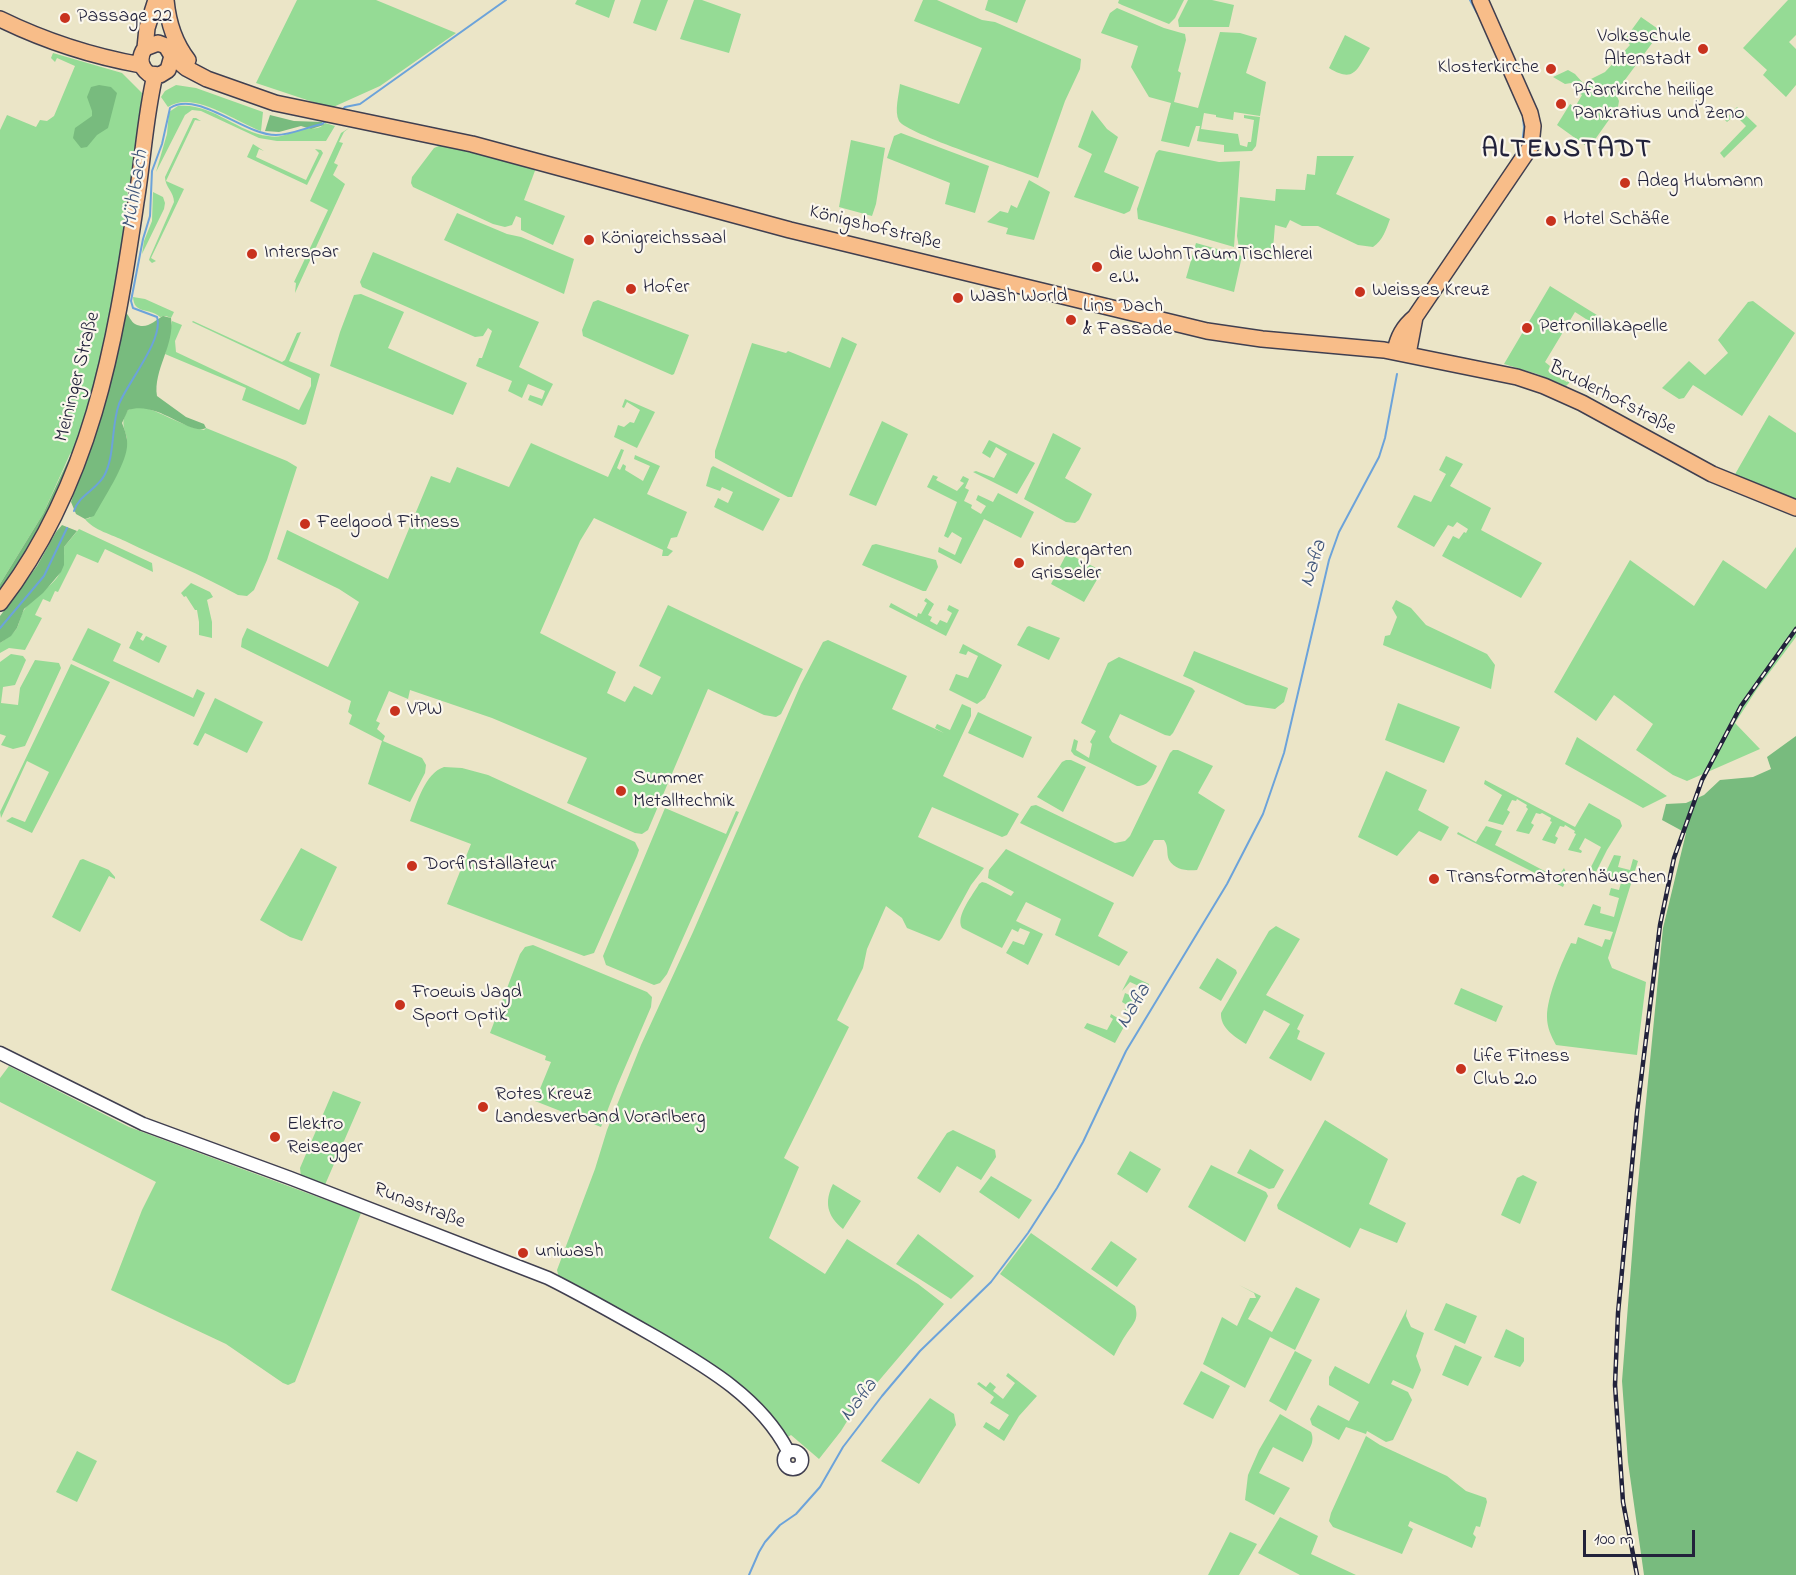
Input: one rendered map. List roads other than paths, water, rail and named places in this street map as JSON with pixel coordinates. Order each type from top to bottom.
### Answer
[{"type":"main road","points":[[1401,353],[1401,334],[1507,182],[1533,140],[1530,113],[1480,0]]},
{"type":"main road","points":[[0,19],[38,37],[136,71],[150,65],[170,66],[159,1]]},
{"type":"main road","points":[[150,65],[159,1]]},
{"type":"main road","points":[[159,1],[177,44],[191,63],[209,79]]},
{"type":"main road","points":[[150,65],[158,43],[186,68],[209,79]]},
{"type":"main road","points":[[78,50],[114,53],[150,65],[209,79]]},
{"type":"main road","name":"Meininger Straße","points":[[0,603],[20,575],[57,512],[71,483],[90,430],[107,361],[136,201],[145,135],[150,65]]},
{"type":"main road","name":"Königshofstraße","points":[[209,79],[267,101],[472,144],[790,230],[1197,329],[1262,339],[1333,344],[1401,353]]},
{"type":"main road","name":"Bruderhofstraße","points":[[1401,353],[1504,374],[1544,386],[1582,403],[1702,469],[1755,493],[1796,508]]},
{"type":"street","name":"Runastraße","points":[[0,1053],[143,1124],[548,1278],[586,1297],[694,1360],[727,1383],[752,1403],[768,1420],[788,1451]]},
{"type":"waterway","name":"Mühlbach","points":[[341,111],[345,107],[360,104],[506,0]]},
{"type":"waterway","name":"Nafla","points":[[1470,0],[1477,13]]},
{"type":"waterway","name":"Mühlbach","points":[[74,511],[76,505],[104,476],[110,460],[119,404],[144,360],[158,326],[157,317],[133,308],[131,301],[143,239],[150,216],[152,171],[162,144],[170,108],[181,104],[194,105],[263,133],[276,135],[322,124],[326,121]]},
{"type":"waterway","name":"Nafla","points":[[1522,144],[1523,117]]},
{"type":"waterway","name":"Nafla","points":[[1511,162],[1519,149]]},
{"type":"waterway","name":"Nafla","points":[[749,1575],[765,1542],[780,1525],[796,1514],[820,1487],[843,1447],[882,1396],[920,1351],[991,1282],[1028,1233],[1083,1142],[1126,1051],[1227,884],[1263,814],[1284,753],[1329,560],[1339,532],[1379,457],[1385,438],[1397,374]]},
{"type":"waterway","name":"Mühlbach","points":[[0,628],[44,576],[67,528]]},
{"type":"railway","points":[[1637,1575],[1623,1502],[1615,1385],[1618,1313],[1637,1112],[1660,925],[1674,858],[1702,780],[1741,706],[1796,629]]},
{"type":"place","name":"Passage 22","points":[[65,18]]},
{"type":"place","name":"Volksschule Altenstadt","points":[[1703,49]]},
{"type":"place","name":"Klosterkirche","points":[[1551,69]]},
{"type":"place","name":"Pfarrkirche heilige Pankratius und Zeno","points":[[1561,104]]},
{"type":"place","name":"Adeg Hubmann","points":[[1625,183]]},
{"type":"place","name":"Hotel Schäfle","points":[[1551,221]]},
{"type":"place","name":"Königreichssaal","points":[[589,240]]},
{"type":"place","name":"Interspar","points":[[252,254]]},
{"type":"place","name":"die WohnTraumTischlerei e.U.","points":[[1097,267]]},
{"type":"place","name":"Hofer","points":[[631,289]]},
{"type":"place","name":"Weisses Kreuz","points":[[1360,292]]},
{"type":"place","name":"Wash World","points":[[958,298]]},
{"type":"place","name":"Lins Dach & Fassade","points":[[1071,320]]},
{"type":"place","name":"Petronillakapelle","points":[[1527,328]]},
{"type":"place","name":"Feelgood Fitness","points":[[305,524]]},
{"type":"place","name":"Kindergarten Grisseler","points":[[1019,563]]},
{"type":"place","name":"VPW","points":[[395,711]]},
{"type":"place","name":"Summer Metalltechnik","points":[[621,791]]},
{"type":"place","name":"Dorfinstallateur","points":[[412,866]]},
{"type":"place","name":"Transformatorenhäuschen","points":[[1434,879]]},
{"type":"place","name":"Froewis Jagd Sport Optik","points":[[400,1005]]},
{"type":"place","name":"Life Fitness Club 2.0","points":[[1461,1069]]},
{"type":"place","name":"Rotes Kreuz Landesverband Vorarlberg","points":[[483,1107]]},
{"type":"place","name":"Elektro Reisegger","points":[[275,1137]]},
{"type":"place","name":"uniwash","points":[[523,1253]]},
{"type":"district","name":"ALTENSTADT","points":[[1567,152]]}]
